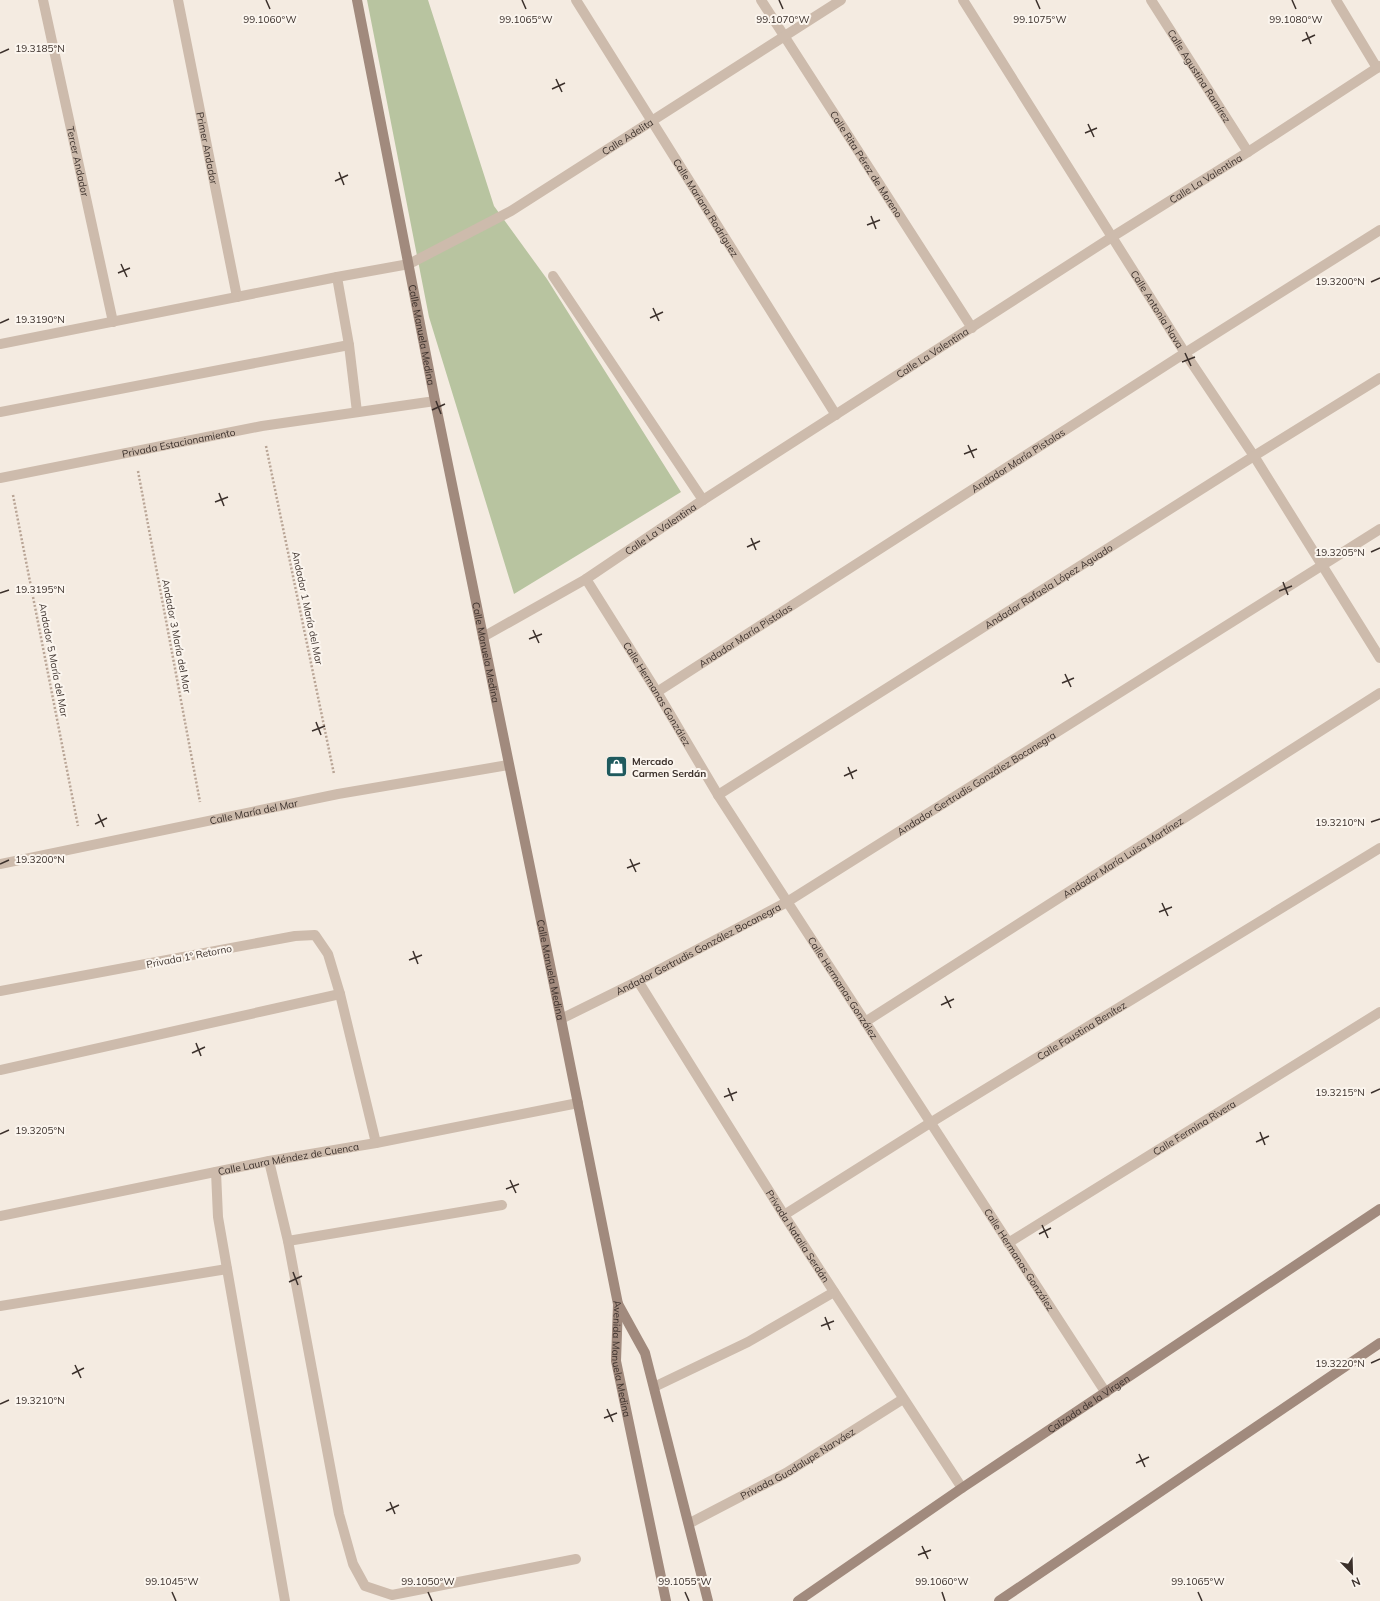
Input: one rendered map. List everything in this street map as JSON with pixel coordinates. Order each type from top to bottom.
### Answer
[{"type":"street","name":"Tercer Andador","points":[[43,0],[113,322]]},
{"type":"street","name":"Primer Andador","points":[[178,0],[237,297]]},
{"type":"street","name":"Calle Manuela Medina","points":[[357,0],[435,401],[618,1304]]},
{"type":"street","name":"Calle Mariana Rodríguez","points":[[576,0],[836,415]]},
{"type":"street","name":"Calle Rita Pérez de Moreno","points":[[761,0],[972,328]]},
{"type":"street","name":"Calle Adelita","points":[[409,264],[511,211],[841,0]]},
{"type":"street","name":"Calle Antonia Nava","points":[[963,0],[1185,352],[1254,456],[1380,658]]},
{"type":"street","name":"Calle Agustina Ramírez","points":[[1151,0],[1248,152]]},
{"type":"street","points":[[1336,0],[1379,67]]},
{"type":"street","name":"Calle La Valentina","points":[[483,637],[586,579],[703,500],[1379,67]]},
{"type":"street","name":"Andador María Pistolas","points":[[657,692],[1185,352],[1380,230]]},
{"type":"street","points":[[0,344],[409,264]]},
{"type":"street","points":[[553,276],[703,500]]},
{"type":"street","points":[[337,277],[350,344],[357,412]]},
{"type":"street","points":[[0,412],[350,344]]},
{"type":"street","name":"Andador Rafaela López Aguado","points":[[718,795],[1380,378]]},
{"type":"street","name":"Privada Estacionamiento","points":[[5,477],[262,426],[435,401]]},
{"type":"street","name":"Andador Gertrudis González Bocanegra","points":[[561,1019],[638,981],[788,902],[1380,529]]},
{"type":"street","name":"Calle Hermanas González","points":[[586,579],[657,692],[718,795],[1106,1393]]},
{"type":"street","name":"Andador María Luisa Martínez","points":[[865,1022],[1380,693]]},
{"type":"street","name":"Calle María del Mar","points":[[0,864],[82,846],[204,823],[338,794],[508,765]]},
{"type":"street","name":"Calle Faustina Benítez","points":[[784,1215],[930,1123],[1380,848]]},
{"type":"street","name":"Privada 1º Retorno","points":[[0,992],[295,936],[315,935],[328,954],[340,994],[376,1143]]},
{"type":"street","name":"Privada Natalia Serdán","points":[[638,981],[784,1215],[962,1488]]},
{"type":"street","points":[[0,1070],[340,994]]},
{"type":"street","name":"Calle Fermina Rivera","points":[[1008,1243],[1380,1012]]},
{"type":"street","name":"Calle Laura Méndez de Cuenca","points":[[0,1216],[269,1161],[376,1143],[578,1103]]},
{"type":"street","points":[[269,1161],[288,1241],[339,1514],[353,1564],[365,1586],[392,1595],[576,1559]]},
{"type":"street","points":[[216,1172],[218,1217],[285,1601]]},
{"type":"street","points":[[288,1241],[502,1205]]},
{"type":"street","name":"Calzada de la Virgen","points":[[798,1601],[962,1488],[1380,1209]]},
{"type":"street","points":[[0,1306],[227,1269]]},
{"type":"street","points":[[654,1387],[748,1342],[834,1292]]},
{"type":"street","name":"Avenida Manuela Medina","points":[[618,1304],[645,1353],[690,1523],[708,1601]]},
{"type":"street","name":"Avenida Manuela Medina","points":[[618,1304],[616,1361],[666,1601]]},
{"type":"street","points":[[999,1601],[1380,1343]]},
{"type":"street","name":"Privada Guadalupe Narváez","points":[[690,1523],[786,1473],[903,1399]]},
{"type":"path","name":"Andador 1 María del Mar","points":[[262,426],[338,794]]},
{"type":"path","name":"Andador 3 María del Mar","points":[[135,451],[204,823]]},
{"type":"path","name":"Andador 5 María del Mar","points":[[5,477],[82,846]]},
{"type":"green space","points":[[367,0],[428,0],[494,206],[547,279],[681,492],[514,594],[429,317]]},
{"type":"place","name":"Mercado Carmen Serdán","points":[[617,767]]}]
